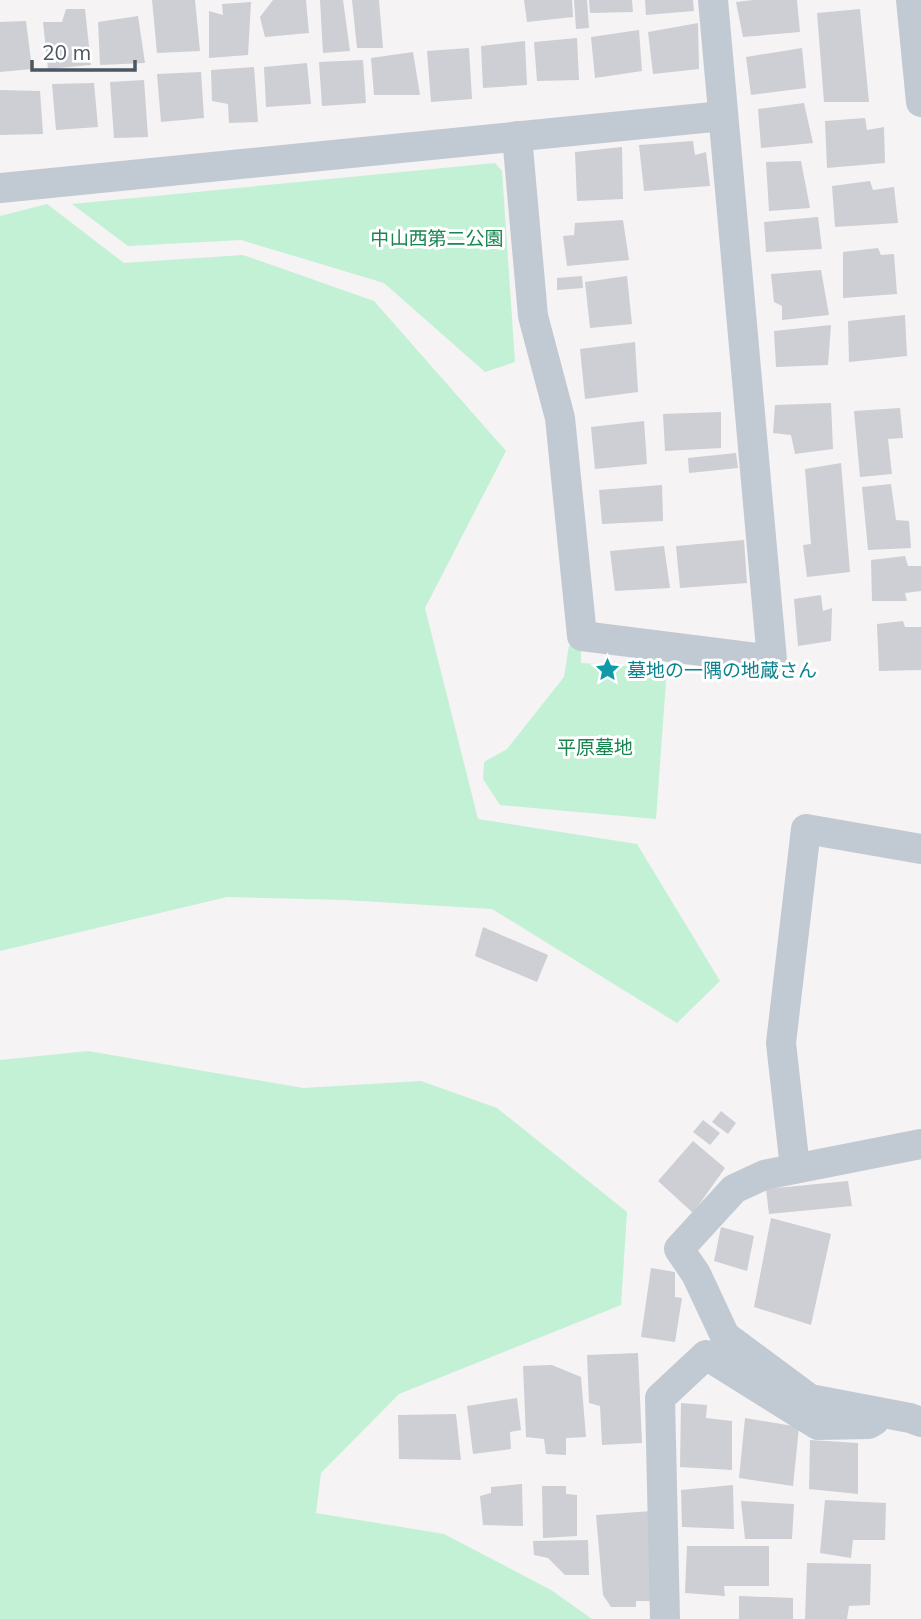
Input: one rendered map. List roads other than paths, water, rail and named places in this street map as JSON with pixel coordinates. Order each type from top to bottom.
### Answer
[{"type":"street","points":[[517,136],[533,316],[560,418],[582,636],[772,660],[713,0]]},
{"type":"street","points":[[911,0],[921,102]]},
{"type":"street","points":[[0,188],[723,116]]},
{"type":"street","points":[[795,1168],[781,1042],[806,829],[921,849]]},
{"type":"street","points":[[921,1143],[764,1175],[734,1189],[679,1249],[696,1274],[725,1336],[810,1399],[921,1422]]},
{"type":"street","points":[[665,1619],[660,1398],[706,1355],[818,1425],[869,1424],[886,1413]]},
{"type":"place","name":"墓地の一隅の地蔵さん","points":[[607,670]]},
{"type":"park label","name":"中山西第二公園","points":[[437,238]]},
{"type":"park label","name":"平原墓地","points":[[595,747]]}]
